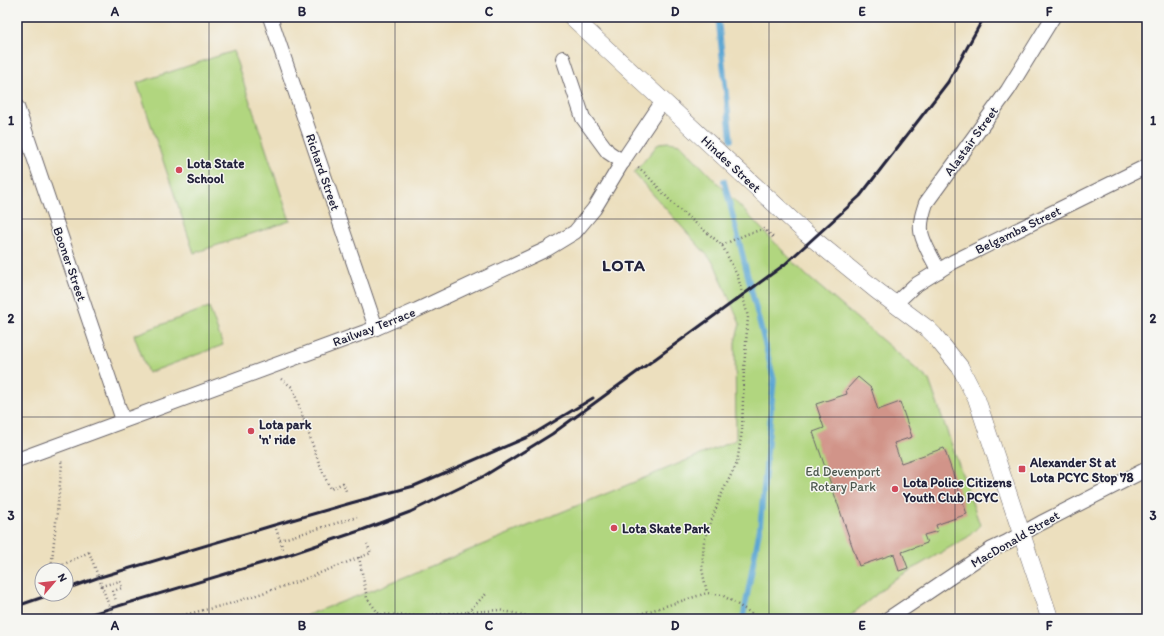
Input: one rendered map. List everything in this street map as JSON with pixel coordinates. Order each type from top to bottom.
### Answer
[{"type":"street","name":"Richard Street","points":[[270,17],[376,328]]},
{"type":"street","name":"Hindes Street","points":[[572,17],[806,233],[928,329],[960,367],[977,400],[1050,619]]},
{"type":"street","name":"Alastair Street","points":[[939,271],[921,232],[922,214],[926,203],[1008,90],[1053,17]]},
{"type":"street","points":[[563,58],[583,118],[608,152],[624,159]]},
{"type":"street","name":"Railway Terrace","points":[[17,460],[376,328],[547,249],[575,232],[594,210],[624,159],[663,101]]},
{"type":"street","name":"Booner Street","points":[[17,107],[123,420]]},
{"type":"street","name":"Belgamba Street","points":[[895,304],[914,286],[953,262],[1147,166]]},
{"type":"street","name":"MacDonald Street","points":[[888,619],[992,549],[1147,469]]},
{"type":"path","points":[[624,159],[645,173],[675,206],[722,245],[738,277],[748,317],[744,368],[742,431],[737,463],[720,497],[704,541],[702,569],[707,592]]},
{"type":"path","points":[[722,245],[747,234],[764,229],[774,238]]},
{"type":"path","points":[[276,376],[292,387],[299,410],[330,489],[343,483],[346,491]]},
{"type":"path","points":[[53,562],[62,464],[55,446]]},
{"type":"path","points":[[280,540],[357,517]]},
{"type":"path","points":[[276,529],[283,549]]},
{"type":"path","points":[[167,619],[229,604],[302,580],[371,553],[367,544]]},
{"type":"path","points":[[68,562],[89,552],[113,619]]},
{"type":"path","points":[[359,558],[367,598],[379,614]]},
{"type":"path","points":[[101,586],[120,581],[122,588],[113,592],[116,601]]},
{"type":"path","points":[[624,619],[707,592],[722,595],[751,614],[756,619]]},
{"type":"path","points":[[467,612],[486,594]]},
{"type":"path","points":[[370,619],[379,614],[415,616],[499,610],[542,619]]},
{"type":"green space","points":[[233,51],[290,221],[194,253],[137,83]]},
{"type":"green space","name":"Ed Devenport Rotary Park","points":[[669,142],[680,144],[806,275],[929,380],[980,525],[968,537],[895,579],[848,619],[297,619],[373,590],[736,440],[735,342],[740,324],[714,263],[634,173],[659,143]]},
{"type":"green space","points":[[209,307],[223,345],[148,373],[134,335]]},
{"type":"building","name":"Lota Police Citizens Youth Club PCYC","points":[[858,377],[871,388],[878,410],[900,402],[912,437],[894,443],[901,463],[944,448],[967,514],[936,525],[938,531],[924,535],[927,543],[902,552],[908,568],[899,571],[894,554],[859,566],[813,432],[824,428],[816,404],[847,394],[846,390]]},
{"type":"waterway","points":[[718,17],[731,140]]},
{"type":"waterway","points":[[724,181],[774,380],[760,527],[743,618],[741,619]]},
{"type":"railway","points":[[75,619],[282,557],[410,512],[484,476],[552,434],[784,265],[860,196],[948,82],[984,17]]},
{"type":"railway","points":[[74,586],[271,526],[414,486],[530,436],[593,398]]},
{"type":"railway","points":[[17,606],[34,600]]},
{"type":"place","name":"Lota State School","points":[[179,170]]},
{"type":"place","name":"Lota park 'n' ride","points":[[251,431]]},
{"type":"place","name":"Alexander St at Lota PCYC Stop 78","points":[[1022,469]]},
{"type":"place","name":"Lota Police Citizens Youth Club PCYC","points":[[895,489]]},
{"type":"place","name":"Lota Skate Park","points":[[614,528]]},
{"type":"district","name":"LOTA","points":[[624,265]]}]
